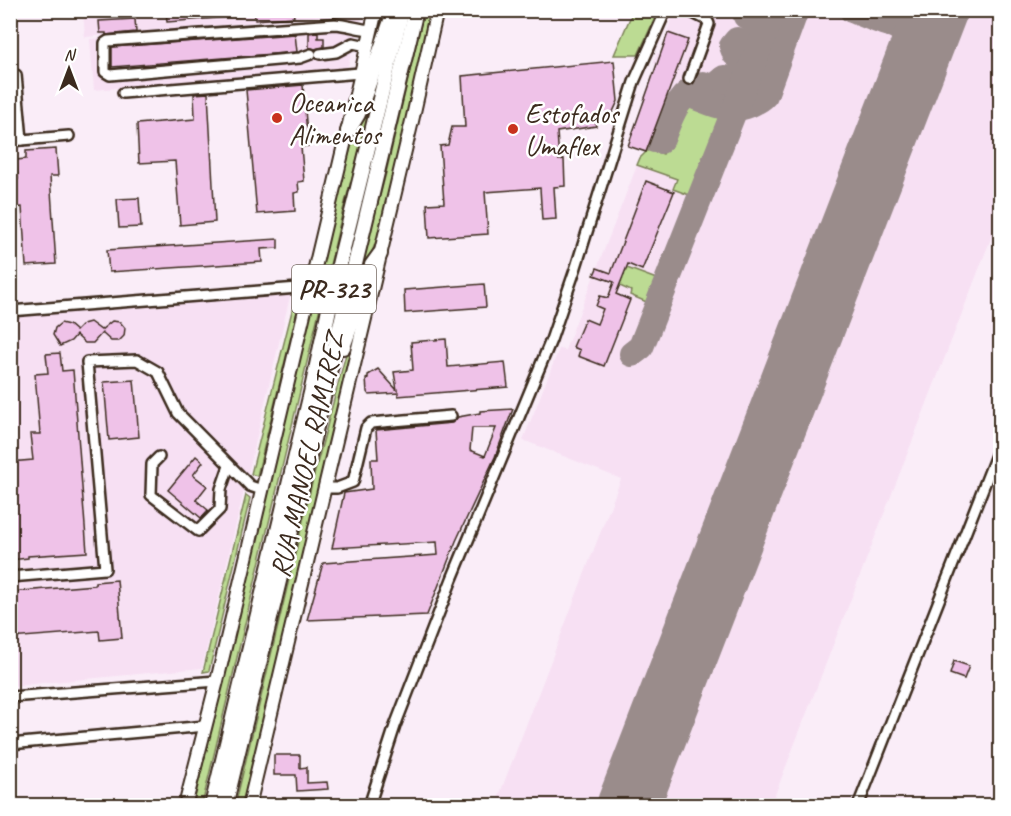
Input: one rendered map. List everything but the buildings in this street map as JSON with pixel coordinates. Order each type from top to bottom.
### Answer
[{"type":"highway","points":[[348,131],[358,114],[395,10]]},
{"type":"highway","name":"PR-323","points":[[212,806],[312,389],[334,285],[402,10]]},
{"type":"highway","name":"PR-323","points":[[225,806],[416,10]]},
{"type":"highway","points":[[306,469],[325,426],[346,337],[372,264],[380,254]]},
{"type":"main road","points":[[185,806],[217,681],[376,10]]},
{"type":"main road","name":"RUA MANOEL RAMIREZ","points":[[249,806],[436,10]]},
{"type":"street","points":[[369,806],[394,726],[550,340],[576,267],[634,82],[666,10]]},
{"type":"street","points":[[687,10],[703,17],[709,24],[689,79]]},
{"type":"street","points":[[367,46],[353,44],[336,52],[300,58],[110,75],[105,72],[104,48],[108,40],[336,24],[371,30]]},
{"type":"street","points":[[123,93],[360,73]]},
{"type":"street","points":[[10,75],[16,75],[22,140]]},
{"type":"street","points":[[10,141],[69,136]]},
{"type":"street","points":[[10,311],[311,287]]},
{"type":"street","points":[[10,577],[105,569],[87,362],[138,360],[158,372],[177,413],[250,486],[262,490]]},
{"type":"street","points":[[325,488],[337,488],[353,482],[366,428],[371,423],[452,416]]},
{"type":"street","points":[[858,806],[1000,445]]},
{"type":"street","points":[[159,457],[152,464],[151,495],[198,531],[220,509],[222,499],[220,489],[230,466]]},
{"type":"street","points":[[10,697],[217,681]]},
{"type":"street","points":[[10,744],[206,726]]},
{"type":"shaded area","points":[[83,11],[338,11],[337,15],[85,37]]},
{"type":"shaded area","points":[[675,11],[1000,11],[1000,215],[771,805],[495,806],[621,479],[523,440],[559,349],[565,350],[640,158],[646,153],[628,146],[656,64],[653,63],[657,53],[662,53]]},
{"type":"shaded area","points":[[362,15],[347,69],[94,90],[90,39]]},
{"type":"shaded area","points":[[291,292],[202,668],[11,686],[11,314]]},
{"type":"green space","points":[[424,11],[432,11],[378,236],[355,297],[353,296],[386,173]]},
{"type":"green space","points":[[633,11],[658,11],[638,55],[614,55]]},
{"type":"green space","points":[[382,67],[343,210],[202,805],[193,806],[344,172],[354,137]]},
{"type":"green space","points":[[684,102],[694,102],[724,114],[692,196],[673,189],[677,179],[637,165],[649,149],[663,154]]},
{"type":"green space","points":[[627,268],[659,280],[649,303],[630,295],[631,291],[620,286]]},
{"type":"green space","points":[[297,291],[302,291],[257,476],[251,474]]},
{"type":"green space","points":[[359,316],[243,805],[235,806],[313,479],[346,354]]},
{"type":"green space","points":[[246,495],[250,498],[209,671],[203,672]]},
{"type":"taxiway","points":[[746,10],[746,16],[768,26],[777,36]]},
{"type":"taxiway","points":[[632,354],[641,347],[774,10]]},
{"type":"taxiway","points":[[693,96],[728,108],[742,107],[761,99],[765,95],[796,10]]},
{"type":"taxiway","points":[[852,10],[885,23],[907,27],[927,20],[936,10]]},
{"type":"taxiway","points":[[897,27],[911,43],[915,65]]},
{"type":"taxiway","points":[[748,56],[741,57],[735,54],[732,46],[737,40],[773,56]]},
{"type":"taxiway","points":[[718,90],[718,83],[724,78],[732,79],[737,84]]},
{"type":"taxiway","points":[[654,140],[662,139],[672,114],[681,100],[694,88],[703,84]]},
{"type":"runway","points":[[628,806],[936,10]]},
{"type":"place","name":"Oceanica Alimentos","points":[[277,118]]},
{"type":"place","name":"Estofados Umaflex","points":[[513,129]]}]
